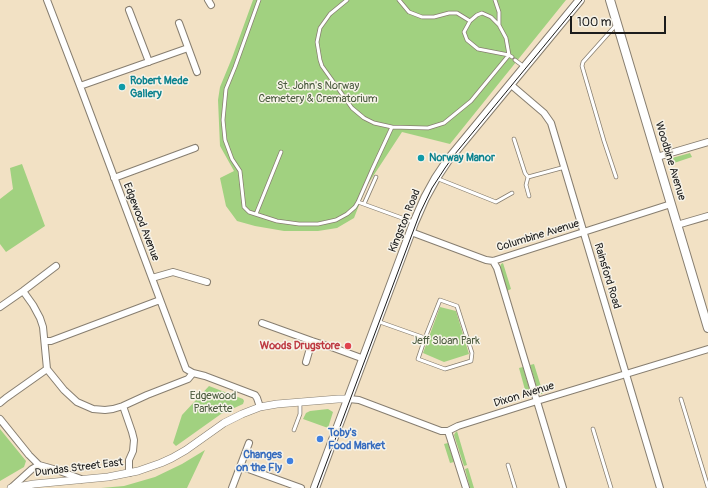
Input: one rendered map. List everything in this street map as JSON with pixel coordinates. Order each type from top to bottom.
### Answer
[{"type":"main road","name":"Kingston Road","points":[[315,488],[414,223],[425,198],[448,160],[580,0]]},
{"type":"main road","name":"Woodbine Avenue","points":[[610,0],[708,328]]},
{"type":"street","name":"Edgewood Avenue","points":[[47,0],[186,369],[193,373]]},
{"type":"street","points":[[129,10],[149,62]]},
{"type":"street","points":[[179,23],[197,72]]},
{"type":"street","points":[[80,86],[188,48]]},
{"type":"street","name":"Rainsford Road","points":[[510,84],[544,113],[551,123],[660,488]]},
{"type":"street","points":[[657,157],[708,142]]},
{"type":"street","points":[[114,178],[195,148]]},
{"type":"street","name":"Columbine Avenue","points":[[411,232],[486,260],[493,261],[671,204]]},
{"type":"street","points":[[678,226],[708,216]]},
{"type":"street","points":[[493,261],[497,268],[563,488]]},
{"type":"street","points":[[0,307],[23,292],[56,266]]},
{"type":"street","points":[[152,278],[173,272],[207,282]]},
{"type":"street","points":[[23,292],[33,304],[43,327],[47,370],[71,397],[81,405],[93,409],[113,409],[188,379],[193,373],[255,395],[260,407]]},
{"type":"street","points":[[44,341],[51,341],[160,300]]},
{"type":"street","points":[[262,323],[364,359]]},
{"type":"street","points":[[306,362],[312,341]]},
{"type":"street","name":"Dixon Avenue","points":[[448,431],[458,426],[537,401],[708,349]]},
{"type":"street","points":[[0,403],[47,370]]},
{"type":"street","points":[[349,399],[359,400],[441,430],[448,431],[466,488]]},
{"type":"street","name":"Dundas Street East","points":[[11,488],[34,484],[108,477],[149,468],[186,450],[224,423],[260,407],[277,404],[349,399]]},
{"type":"street","points":[[123,406],[134,440],[133,451],[129,460],[129,473]]},
{"type":"street","points":[[0,419],[39,465],[57,470],[82,480]]},
{"type":"street","points":[[232,488],[249,443]]},
{"type":"street","points":[[11,488],[32,469],[39,465]]},
{"type":"street","points":[[240,466],[301,488]]},
{"type":"lane","points":[[259,0],[226,89],[223,120],[225,140],[232,159],[240,171],[244,207],[249,212],[277,221],[299,224],[318,224],[336,220],[347,214],[358,202],[392,127]]},
{"type":"lane","points":[[348,0],[330,14],[320,28],[317,42],[320,60],[322,66],[352,108],[364,118],[374,122],[392,127],[428,128],[444,123],[471,101],[510,56]]},
{"type":"lane","points":[[399,0],[409,12],[422,17],[434,17],[449,13],[458,13],[470,21]]},
{"type":"lane","points":[[495,0],[499,12],[498,25]]},
{"type":"lane","points":[[482,13],[491,17],[506,38],[510,56],[478,49],[467,40],[464,32],[470,21],[482,13]]},
{"type":"lane","points":[[616,178],[582,66],[583,62],[617,23]]},
{"type":"lane","points":[[515,60],[525,67]]},
{"type":"lane","points":[[514,139],[525,173],[528,177],[526,185],[529,196]]},
{"type":"lane","points":[[256,214],[281,152]]},
{"type":"lane","points":[[528,177],[565,167]]},
{"type":"lane","points":[[364,204],[376,177]]},
{"type":"lane","points":[[436,178],[496,202],[512,193]]},
{"type":"lane","points":[[358,202],[414,223]]},
{"type":"lane","points":[[440,300],[456,306],[472,353],[471,361],[445,369],[418,359],[425,338],[440,300]]},
{"type":"lane","points":[[378,321],[425,338]]},
{"type":"lane","points":[[681,399],[708,487]]},
{"type":"lane","points":[[294,430],[300,414],[300,402]]},
{"type":"lane","points":[[593,429],[611,488]]},
{"type":"lane","points":[[508,466],[515,488]]},
{"type":"green space","name":"St. John's Norway Cemetery & Crematorium","points":[[253,0],[566,0],[450,144],[402,132],[366,187],[354,218],[337,228],[318,231],[284,231],[237,221],[226,206],[220,178],[234,171],[220,146],[218,100],[220,87]]},
{"type":"green space","points":[[690,153],[692,157],[669,165],[672,158]]},
{"type":"green space","points":[[22,164],[45,226],[6,252],[0,244],[0,199],[13,189],[10,168]]},
{"type":"green space","points":[[503,263],[511,289],[507,291],[500,267]]},
{"type":"green space","name":"Jeff Sloan Park","points":[[440,307],[456,311],[469,354],[444,362],[423,353]]},
{"type":"green space","points":[[534,364],[543,393],[542,394],[539,394],[530,365]]},
{"type":"green space","points":[[523,367],[531,395],[530,397],[527,397],[519,368]]},
{"type":"green space","name":"Edgewood Parkette","points":[[209,386],[243,399],[243,404],[221,414],[176,446],[173,443],[182,415]]},
{"type":"green space","points":[[328,409],[333,412],[328,428],[303,419],[306,413],[310,411]]},
{"type":"green space","points":[[0,429],[26,461],[24,467],[0,481]]},
{"type":"green space","points":[[457,431],[467,465],[464,466],[454,435]]},
{"type":"green space","points":[[448,443],[454,462],[450,463],[444,444]]},
{"type":"green space","points":[[205,450],[187,488],[101,488],[124,486],[155,477],[182,464]]},
{"type":"green space","points":[[468,468],[474,488],[470,488],[465,469]]},
{"type":"tram line","points":[[317,488],[420,213],[432,188],[455,154],[582,0]]},
{"type":"place","name":"Robert Mede Gallery","points":[[122,87]]},
{"type":"place","name":"Norway Manor","points":[[421,158]]},
{"type":"place","name":"Woods Drugstore","points":[[348,346]]},
{"type":"place","name":"Toby's Food Market","points":[[320,439]]},
{"type":"place","name":"Changes on the Fly","points":[[290,461]]}]
